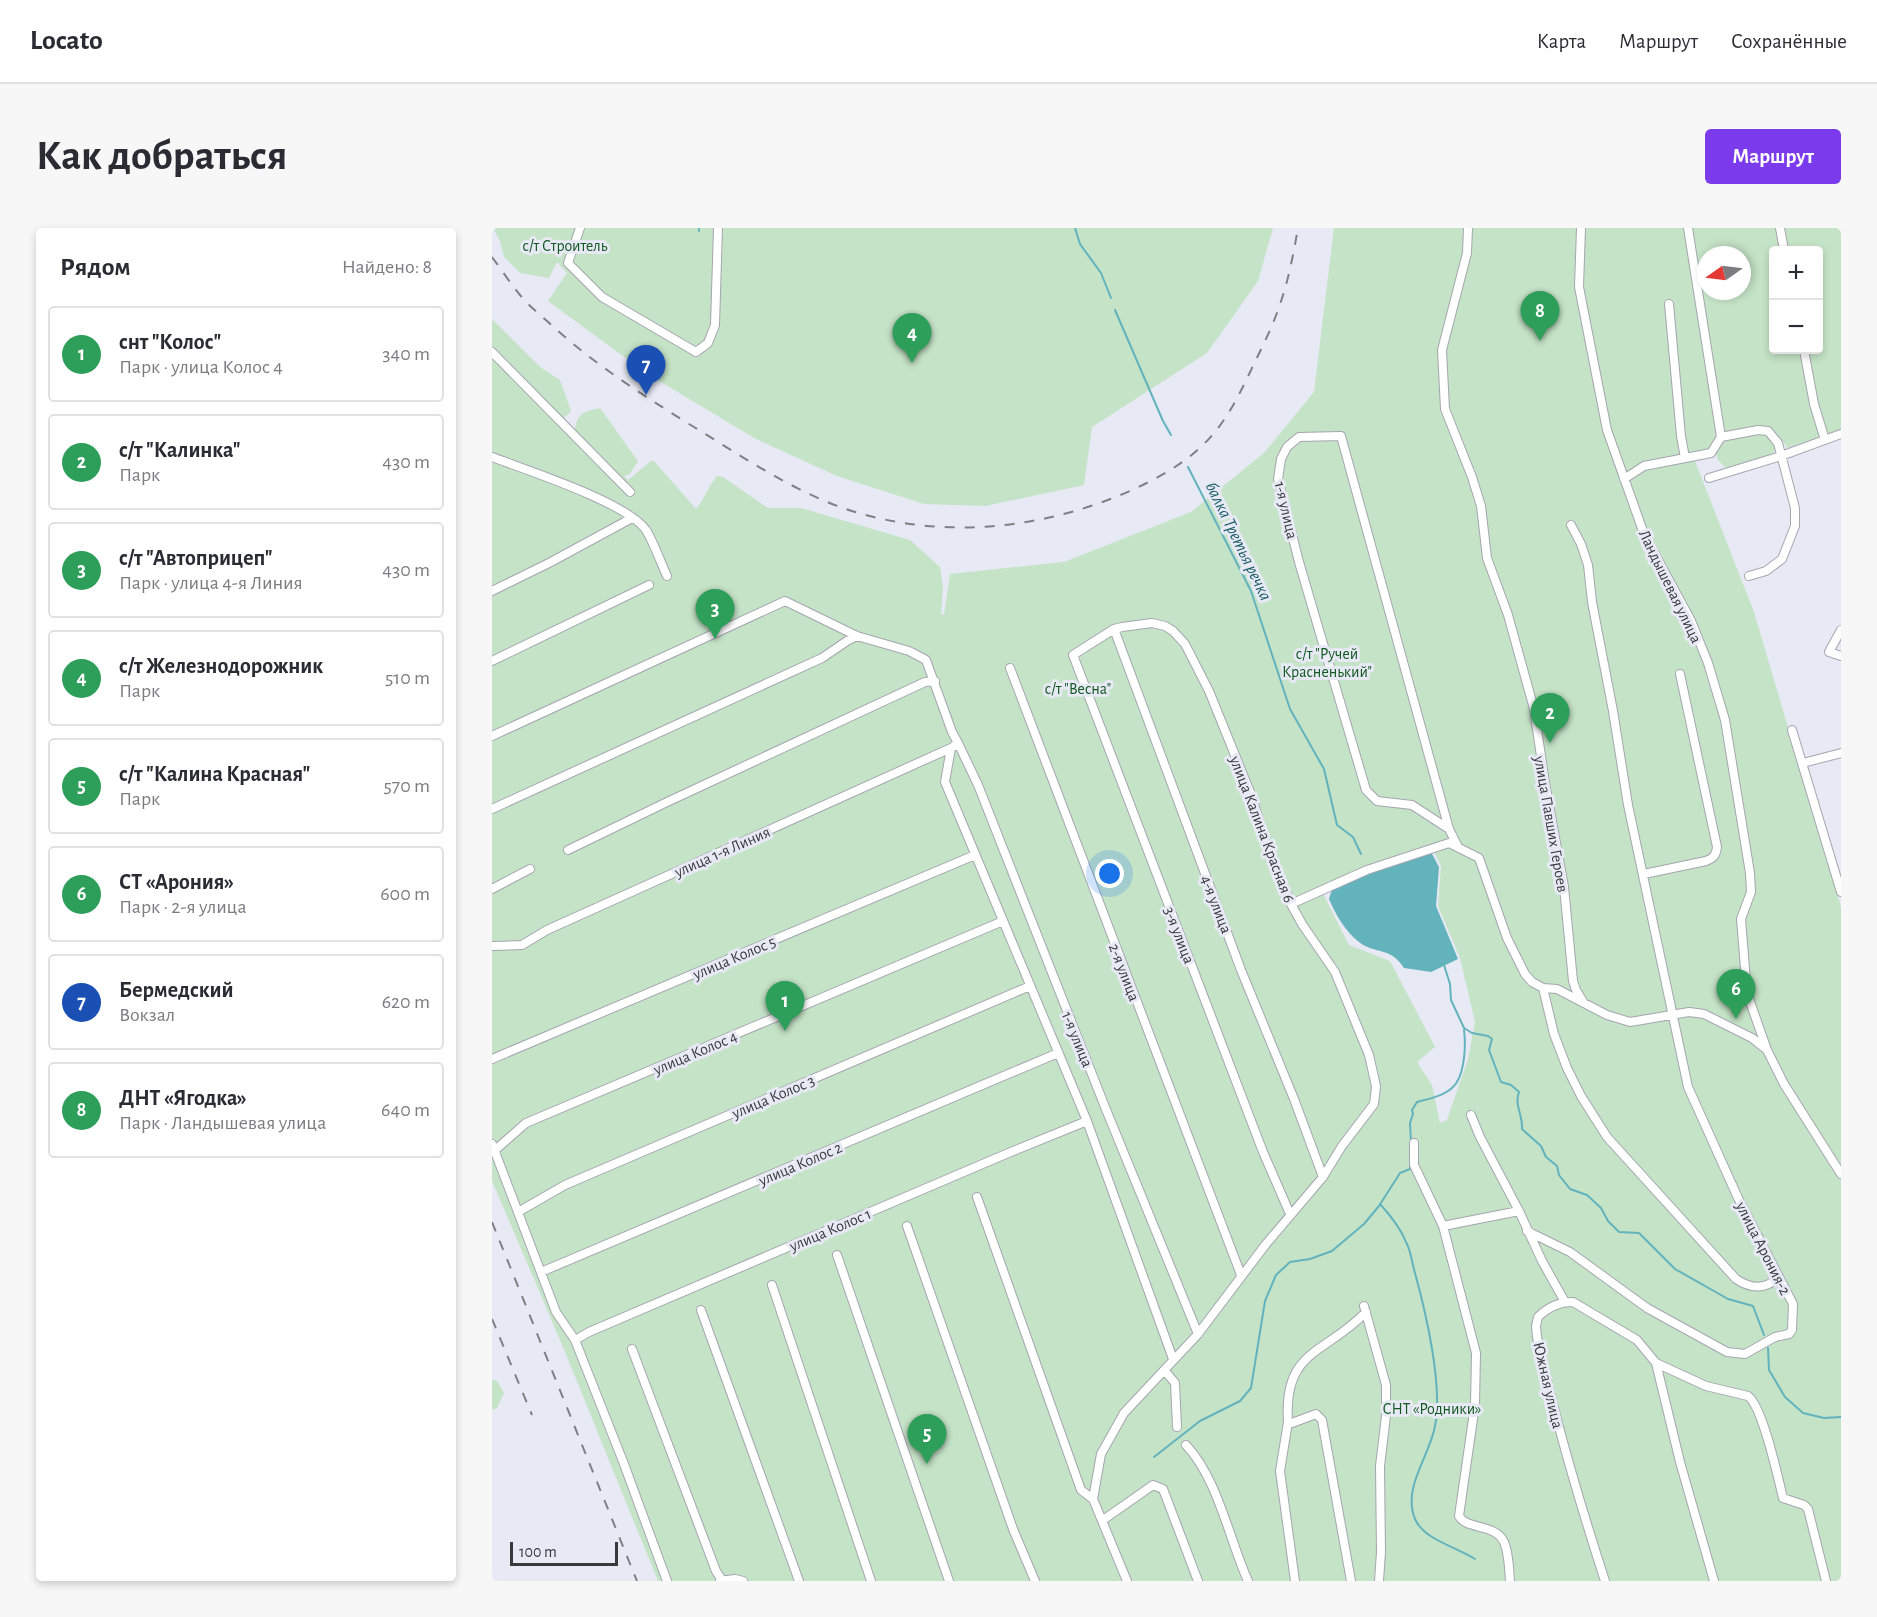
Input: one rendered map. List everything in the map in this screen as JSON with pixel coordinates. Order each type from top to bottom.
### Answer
[{"type":"street","points":[[580,228],[568,263],[602,297],[696,352],[708,343],[715,325],[717,228]]},
{"type":"street","name":"улица Павших Героев","points":[[1468,228],[1467,253],[1442,350],[1445,409],[1481,506],[1487,558],[1508,615],[1534,709],[1564,887],[1573,981],[1584,1004]]},
{"type":"street","name":"Ландышевая улица","points":[[1581,228],[1580,287],[1607,430],[1644,534],[1691,621],[1708,663],[1725,720],[1750,873],[1751,892],[1741,920],[1747,993],[1767,1050],[1784,1084],[1841,1174]]},
{"type":"street","points":[[1624,479],[1644,466],[1711,453],[1721,437],[1688,228]]},
{"type":"street","points":[[1780,228],[1783,246]]},
{"type":"street","points":[[1669,304],[1685,458]]},
{"type":"street","points":[[492,352],[630,492]]},
{"type":"street","points":[[1805,354],[1814,404],[1825,440]]},
{"type":"street","points":[[1721,437],[1758,429],[1768,431],[1778,443],[1795,508],[1795,526],[1782,559],[1766,571],[1749,576]]},
{"type":"street","points":[[1709,478],[1781,456],[1841,434]]},
{"type":"street","name":"1-я улица","points":[[1449,829],[1412,805],[1377,801],[1366,790],[1299,562],[1278,479],[1281,459],[1287,447],[1299,437],[1341,436],[1449,829],[1458,847]]},
{"type":"street","points":[[492,457],[612,505],[632,518],[645,529],[667,576]]},
{"type":"street","points":[[492,591],[632,518]]},
{"type":"street","name":"улица Арония-2","points":[[1527,1231],[1570,1252],[1647,1308],[1727,1352],[1745,1354],[1775,1337],[1789,1334],[1792,1330],[1793,1304],[1738,1198],[1692,1099],[1664,979],[1628,805],[1592,602],[1588,565],[1571,525]]},
{"type":"street","points":[[492,661],[649,585]]},
{"type":"street","name":"1-я улица","points":[[492,736],[785,601],[857,636],[921,656],[926,660],[955,745],[978,785],[1105,1107],[1198,1334]]},
{"type":"street","name":"улица Калина Красная 6","points":[[1093,1499],[1101,1454],[1111,1434],[1133,1403],[1198,1334],[1229,1295],[1241,1275],[1290,1214],[1323,1178],[1342,1146],[1374,1104],[1377,1086],[1369,1055],[1335,972],[1291,904],[1268,851],[1252,797],[1214,702],[1185,644],[1173,631],[1165,626],[1152,623],[1114,630]]},
{"type":"street","name":"3-я улица","points":[[1114,630],[1073,655],[1263,1152],[1290,1214]]},
{"type":"street","name":"4-я улица","points":[[1114,630],[1241,970],[1294,1099],[1323,1178]]},
{"type":"street","points":[[1841,630],[1829,652],[1841,656]]},
{"type":"street","points":[[492,809],[822,658],[857,636]]},
{"type":"street","name":"2-я улица","points":[[1010,668],[1241,1275]]},
{"type":"street","points":[[1644,874],[1706,861],[1716,854],[1717,847],[1703,775],[1680,674]]},
{"type":"street","points":[[568,850],[865,709],[925,682],[935,681]]},
{"type":"street","points":[[1792,730],[1841,892]]},
{"type":"street","name":"1-я улица","points":[[955,745],[945,782],[1087,1121],[1173,1359]]},
{"type":"street","name":"улица 1-я Линия","points":[[492,946],[522,945],[547,930],[955,745]]},
{"type":"street","points":[[1803,763],[1841,753]]},
{"type":"street","points":[[1291,904],[1378,867],[1449,843],[1479,858],[1507,938],[1525,974],[1532,982],[1543,988],[1557,989],[1607,1015],[1630,1022],[1689,1012],[1704,1014],[1752,1038],[1767,1050]]},
{"type":"street","name":"улица Колос 5","points":[[492,1059],[975,855]]},
{"type":"street","points":[[492,889],[530,869]]},
{"type":"street","name":"улица Колос 4","points":[[493,1148],[526,1123],[1003,921]]},
{"type":"street","name":"улица Колос 3","points":[[518,1212],[565,1185],[1030,986]]},
{"type":"street","points":[[1543,988],[1554,1034],[1567,1068],[1581,1096],[1607,1137],[1736,1278],[1755,1288],[1766,1286],[1778,1278]]},
{"type":"street","name":"улица Колос 2","points":[[541,1272],[1058,1053]]},
{"type":"street","points":[[1471,1115],[1542,1261],[1567,1300],[1637,1341],[1656,1363],[1706,1386],[1748,1396],[1753,1400],[1761,1419],[1784,1498],[1804,1505],[1811,1514],[1826,1581]]},
{"type":"street","name":"улица Колос 1","points":[[575,1340],[995,1158],[1087,1121]]},
{"type":"street","points":[[1414,1143],[1414,1165],[1443,1226],[1476,1353],[1476,1405],[1459,1516],[1462,1522],[1497,1534],[1503,1542],[1510,1581]]},
{"type":"street","points":[[493,1148],[556,1312],[575,1340],[667,1581]]},
{"type":"street","points":[[977,1197],[1081,1490],[1093,1499],[1127,1581]]},
{"type":"street","points":[[1443,1226],[1519,1211]]},
{"type":"street","points":[[907,1226],[1013,1528],[1035,1581]]},
{"type":"street","points":[[837,1255],[949,1581]]},
{"type":"street","points":[[772,1285],[871,1581]]},
{"type":"street","name":"Южная улица","points":[[1567,1300],[1551,1306],[1538,1317],[1537,1337],[1554,1413],[1575,1489],[1605,1581]]},
{"type":"street","points":[[1295,1581],[1280,1471],[1290,1392],[1295,1372],[1300,1364],[1365,1309],[1386,1385],[1386,1416],[1380,1466],[1379,1581]]},
{"type":"street","points":[[701,1310],[798,1581]]},
{"type":"street","points":[[632,1349],[716,1570],[721,1580],[743,1581]]},
{"type":"street","points":[[1656,1363],[1680,1462],[1714,1581]]},
{"type":"street","points":[[1165,1371],[1175,1383],[1177,1427]]},
{"type":"street","points":[[1288,1422],[1292,1423],[1316,1414],[1322,1420],[1351,1581]]},
{"type":"street","points":[[1186,1445],[1198,1458],[1248,1581]]},
{"type":"street","points":[[1103,1520],[1153,1485],[1163,1489],[1198,1581]]},
{"type":"green space","name":"с/т Строитель","points":[[493,228],[1273,228],[1258,281],[1207,353],[1092,427],[1084,485],[985,506],[924,504],[837,476],[756,439],[646,373],[548,301],[567,273],[557,262],[549,278],[520,273],[504,257],[500,241]]},
{"type":"green space","points":[[1334,228],[1841,228],[1841,431],[1829,435],[1825,427],[1818,429],[1819,437],[1787,448],[1783,441],[1772,443],[1775,448],[1774,453],[1727,469],[1718,460],[1717,455],[1695,461],[1754,612],[1841,907],[1841,1581],[658,1581],[563,1347],[492,1181],[492,319],[540,367],[560,380],[571,411],[564,418],[575,429],[580,416],[600,408],[638,461],[630,474],[624,476],[628,480],[654,461],[696,509],[717,476],[723,477],[768,508],[801,508],[910,540],[940,567],[943,587],[941,614],[944,615],[950,574],[1064,562],[1191,512],[1264,453],[1314,392]],"holes":[[[1431,845],[1441,866],[1438,906],[1460,958],[1475,1022],[1468,1059],[1447,1120],[1440,1123],[1432,1085],[1417,1062],[1435,1047],[1390,961],[1349,945],[1319,886]]]},
{"type":"green space","points":[[492,1380],[497,1381],[504,1393],[497,1408],[492,1410]]},
{"type":"water","points":[[1431,852],[1439,867],[1436,906],[1458,959],[1431,972],[1404,968],[1393,956],[1359,942],[1341,922],[1329,899],[1332,889]]},
{"type":"waterway","name":"балка Третья речка","points":[[1075,228],[1080,244],[1101,273],[1111,298]]},
{"type":"waterway","name":"балка Третья речка","points":[[1115,310],[1171,435]]},
{"type":"waterway","name":"балка Третья речка","points":[[1188,467],[1251,591],[1290,709],[1324,769],[1337,825],[1353,837],[1361,854]]},
{"type":"waterway","name":"балка Третья речка","points":[[1442,964],[1450,984],[1451,1000],[1464,1028],[1492,1039],[1489,1050],[1501,1082],[1511,1085],[1519,1092],[1522,1129],[1541,1146],[1546,1157],[1557,1166],[1559,1175],[1570,1189],[1587,1195],[1601,1208],[1608,1221],[1619,1232],[1639,1233],[1675,1269],[1728,1299],[1753,1306],[1764,1335]]},
{"type":"waterway","points":[[1411,1142],[1410,1123],[1412,1110],[1417,1102],[1448,1091],[1460,1077],[1465,1052],[1464,1030]]},
{"type":"waterway","points":[[1154,1457],[1200,1421],[1240,1401],[1251,1388],[1265,1301],[1276,1275],[1290,1262],[1310,1259],[1332,1251],[1364,1224],[1379,1206],[1400,1173],[1410,1169],[1410,1156]]},
{"type":"waterway","points":[[1380,1204],[1398,1227],[1409,1249],[1424,1308],[1435,1371],[1437,1391],[1435,1426],[1414,1483],[1412,1507],[1415,1519],[1419,1526],[1433,1538],[1475,1559]]},
{"type":"waterway","name":"балка Третья речка","points":[[1768,1348],[1769,1370],[1785,1397],[1803,1413],[1824,1418],[1841,1417]]},
{"type":"railway","points":[[492,257],[526,302],[564,336],[615,376],[789,484],[852,511],[887,520],[923,525],[994,526],[1065,514],[1099,503],[1156,478],[1200,448],[1218,428],[1232,407],[1269,332],[1285,290],[1298,228]]},
{"type":"railway","points":[[492,1222],[637,1581]]},
{"type":"railway","points":[[492,1319],[532,1415]]},
{"type":"place","name":"ДНТ «Ягодка»","points":[[1540,341]]},
{"type":"place","name":"с/т Железнодорожник","points":[[912,363]]},
{"type":"place","name":"Бермедский","points":[[646,395]]},
{"type":"place","name":"с/т \"Автоприцеп\"","points":[[715,639]]},
{"type":"place","name":"с/т \"Калинка\"","points":[[1550,743]]},
{"type":"place","name":"СТ «Арония»","points":[[1736,1019]]},
{"type":"place","name":"снт \"Колос\"","points":[[785,1031]]},
{"type":"place","name":"с/т \"Калина Красная\"","points":[[927,1464]]},
{"type":"park label","name":"с/т \"Ручей Красненький\"","points":[[1327,662]]},
{"type":"park label","name":"с/т \"Весна\"","points":[[1078,688]]},
{"type":"park label","name":"СНТ «Родники»","points":[[1432,1408]]}]
